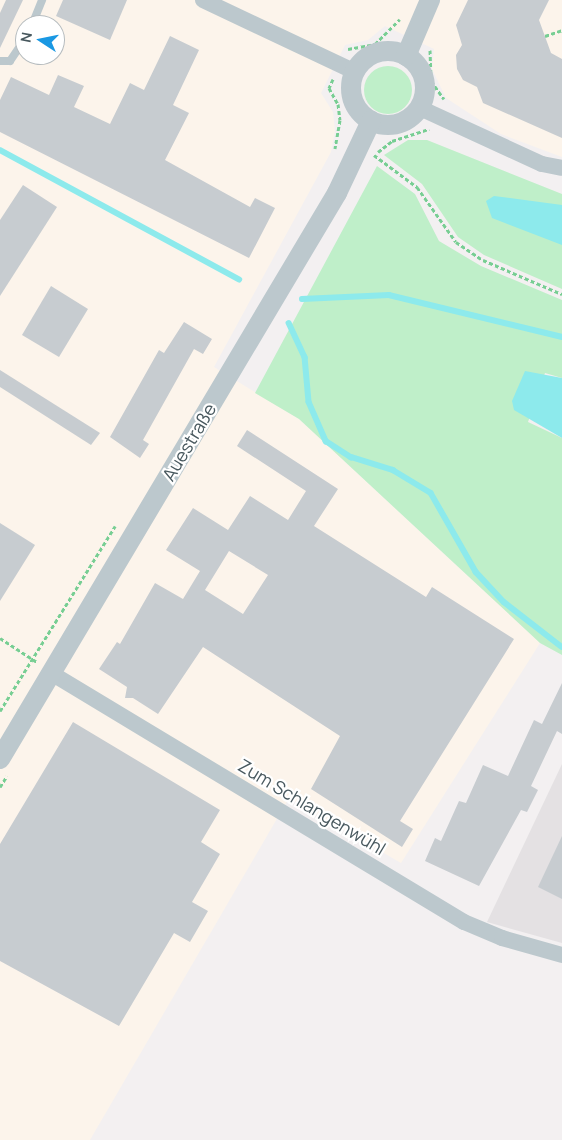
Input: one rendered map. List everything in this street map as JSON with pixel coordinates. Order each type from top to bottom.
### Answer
[{"type":"street","points":[[204,0],[348,68]]},
{"type":"street","points":[[406,56],[430,0]]},
{"type":"street","points":[[378,53],[406,56],[421,72],[425,85],[420,108],[394,125],[371,121],[355,104],[348,68],[378,53]]},
{"type":"street","points":[[420,108],[542,164],[562,168]]},
{"type":"street","name":"Auestraße","points":[[0,759],[337,193],[371,121]]},
{"type":"street","name":"Zum Schlangenwühl","points":[[51,673],[464,922],[502,938],[562,955]]},
{"type":"lane","points":[[36,15],[42,0]]},
{"type":"lane","points":[[0,61],[10,60],[15,53]]},
{"type":"path","points":[[331,158],[340,120],[338,104],[329,88],[348,68],[347,49],[375,44],[395,25]]},
{"type":"path","points":[[545,36],[562,30]]},
{"type":"path","points":[[374,155],[417,187],[456,242],[483,260],[562,294]]},
{"type":"path","points":[[0,711],[118,520]]},
{"type":"path","points":[[0,638],[51,673]]},
{"type":"shaded area","points":[[0,0],[562,0],[562,157],[501,134],[446,98],[432,69],[434,49],[385,26],[368,40],[345,45],[321,93],[333,112],[335,131],[331,152],[214,367],[299,419],[540,643],[401,863],[289,798],[90,1140],[0,1140]]},
{"type":"shaded area","points":[[562,764],[562,943],[487,922]]},
{"type":"green space","points":[[388,66],[397,68],[405,73],[410,81],[412,90],[410,99],[405,107],[397,112],[388,114],[379,112],[371,107],[366,99],[364,90],[366,81],[371,73],[379,68]]},
{"type":"green space","points":[[408,140],[427,140],[562,194],[562,289],[484,255],[458,237],[422,184],[384,155]]},
{"type":"green space","points":[[377,166],[415,194],[439,241],[481,266],[562,300],[562,378],[545,373],[528,422],[562,438],[562,655],[540,643],[299,419],[255,393]]},
{"type":"water","points":[[494,196],[562,205],[562,245],[492,218],[486,201]]},
{"type":"water","points":[[525,371],[562,378],[562,438],[514,410],[512,401]]},
{"type":"building","points":[[6,0],[23,0],[0,48],[0,13]]},
{"type":"building","points":[[63,0],[127,0],[110,40],[65,20],[65,15],[56,15]]},
{"type":"building","points":[[468,0],[549,0],[539,20],[551,53],[562,59],[562,138],[483,103],[477,87],[463,80],[457,69],[456,55],[462,45],[456,25]]},
{"type":"building","points":[[170,36],[199,50],[173,105],[189,113],[165,160],[250,207],[255,198],[275,208],[249,258],[0,132],[0,100],[11,77],[49,95],[58,75],[84,86],[74,107],[110,124],[130,83],[144,90]]},
{"type":"building","points":[[23,185],[57,207],[0,296],[0,220]]},
{"type":"building","points":[[51,286],[88,309],[59,357],[22,335]]},
{"type":"building","points":[[184,322],[212,339],[203,354],[194,349],[143,440],[149,444],[140,458],[110,437],[159,350],[164,353]]},
{"type":"building","points":[[0,370],[100,433],[91,445],[0,387]]},
{"type":"building","points":[[247,430],[338,489],[314,526],[426,597],[432,587],[514,639],[400,821],[413,829],[402,847],[311,789],[340,736],[203,647],[158,714],[133,698],[125,698],[127,687],[99,669],[117,642],[120,644],[155,583],[183,599],[200,571],[166,550],[193,508],[228,530],[250,496],[288,520],[306,491],[237,446]],"holes":[[[229,551],[268,575],[243,614],[205,590]]]},
{"type":"building","points":[[0,523],[35,545],[0,601]]},
{"type":"building","points":[[562,683],[562,734],[557,731],[531,786],[538,790],[527,812],[521,810],[479,886],[425,861],[435,838],[441,841],[459,801],[466,803],[483,765],[508,776],[534,720],[542,724]]},
{"type":"building","points":[[73,722],[220,810],[201,842],[220,854],[192,902],[208,911],[190,942],[174,933],[119,1026],[0,961],[0,844]]},
{"type":"building","points":[[562,836],[562,899],[538,887]]},
{"type":"waterway","points":[[0,150],[239,279]]},
{"type":"waterway","points":[[302,299],[389,295],[562,337]]},
{"type":"waterway","points":[[289,323],[305,357],[309,402],[326,441],[351,457],[393,470],[431,493],[476,572],[504,602],[562,647]]}]
